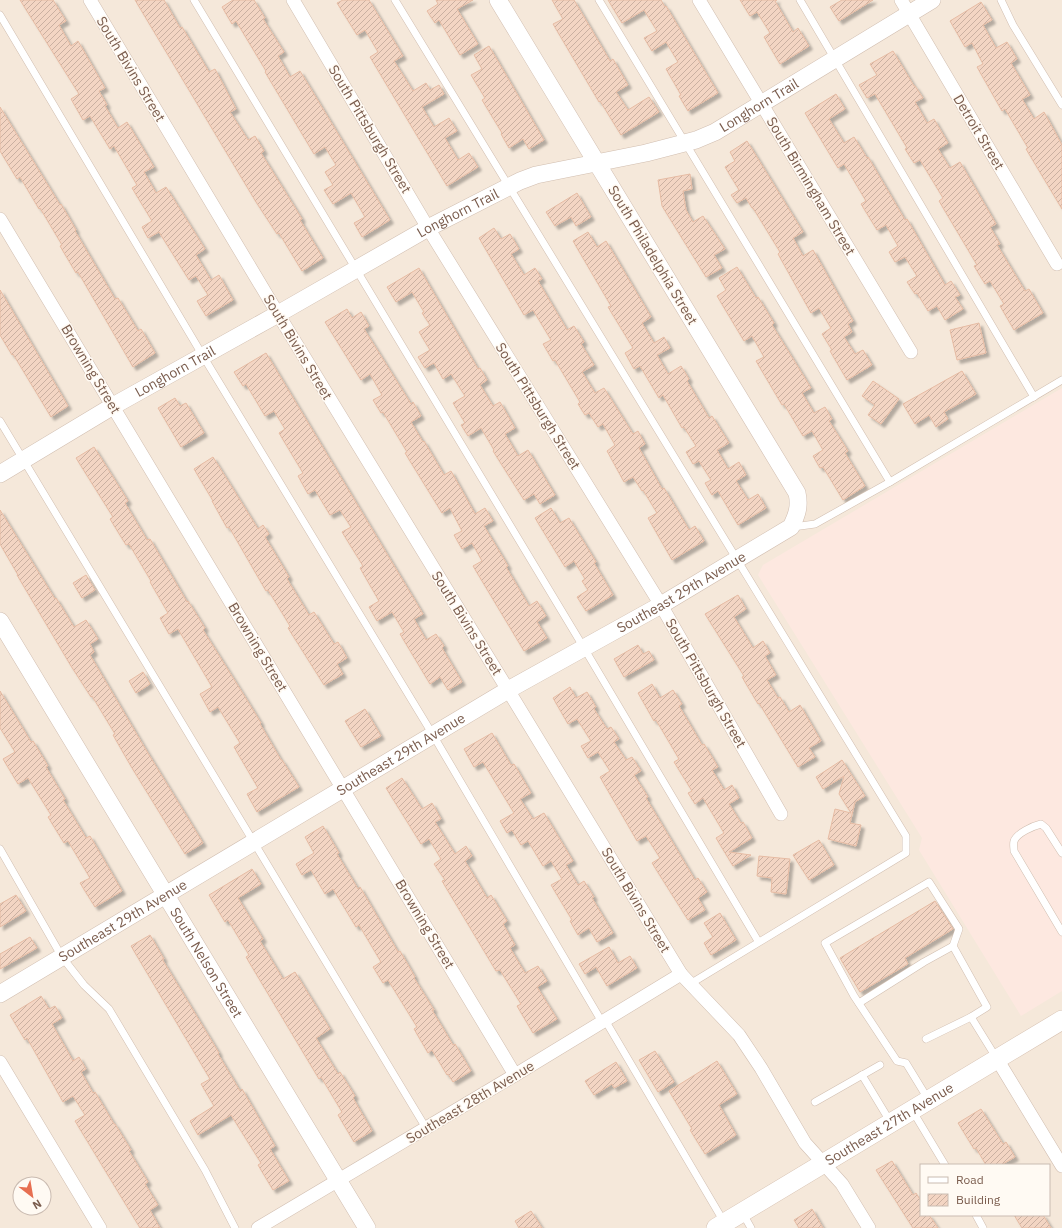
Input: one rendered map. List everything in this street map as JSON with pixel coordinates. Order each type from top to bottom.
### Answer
[{"type":"main road","name":"Southeast 27th Avenue","points":[[720,1225],[747,1220],[823,1163],[1062,1020]]},
{"type":"street","name":"South Bivins Street","points":[[90,0],[278,314],[681,974],[739,1035],[761,1068],[805,1143],[842,1184],[869,1228]]},
{"type":"street","name":"South Pittsburgh Street","points":[[293,0],[428,228],[661,605],[781,814]]},
{"type":"street","name":"South Philadelphia Street","points":[[498,0],[797,493],[799,501],[794,520]]},
{"type":"street","name":"South Birmingham Street","points":[[699,0],[911,352]]},
{"type":"street","name":"Longhorn Trail","points":[[0,474],[113,406],[278,314],[355,269],[428,228],[510,186],[536,175],[685,144],[715,132],[835,59],[905,7],[932,0]]},
{"type":"street","name":"Detroit Street","points":[[905,7],[1057,264]]},
{"type":"street","name":"Browning Street","points":[[0,219],[515,1075]]},
{"type":"street","name":"Southeast 29th Avenue","points":[[0,994],[508,690],[661,605],[736,560],[794,520]]},
{"type":"street","name":"South Nelson Street","points":[[0,621],[367,1228]]},
{"type":"street","name":"Southeast 28th Avenue","points":[[258,1228],[681,974]]},
{"type":"street","points":[[997,1059],[1062,1166]]},
{"type":"street","points":[[0,1062],[100,1228]]},
{"type":"lane","points":[[194,0],[584,648],[758,941]]},
{"type":"lane","points":[[395,0],[906,836],[906,853],[758,941],[690,984]]},
{"type":"lane","points":[[599,0],[890,482]]},
{"type":"lane","points":[[800,0],[1034,397]]},
{"type":"lane","points":[[1001,0],[1013,25],[1062,105]]},
{"type":"lane","points":[[0,15],[203,356],[604,1021],[720,1225]]},
{"type":"lane","points":[[794,520],[815,524],[890,482],[1062,380]]},
{"type":"lane","points":[[0,421],[426,1128]]},
{"type":"lane","points":[[1062,853],[1046,828],[1041,824],[1036,825],[1018,836],[1014,842],[1014,851],[1062,932]]},
{"type":"lane","points":[[0,849],[62,957],[84,985],[109,1009],[205,1170],[235,1228]]},
{"type":"lane","points":[[859,1003],[924,962],[953,946],[959,929],[929,882],[825,943],[859,1003],[897,1061],[906,1063],[929,1100]]},
{"type":"lane","points":[[926,1038],[971,1017],[987,1007],[953,946]]},
{"type":"lane","points":[[971,1017],[997,1059]]},
{"type":"lane","points":[[815,1102],[880,1065]]},
{"type":"lane","points":[[862,1075],[891,1123]]},
{"type":"lane","points":[[912,1110],[945,1164]]},
{"type":"lane","points":[[977,1216],[984,1228]]},
{"type":"shaded area","points":[[0,0],[1062,0],[1062,1228],[0,1228]]},
{"type":"shaded area","points":[[1062,388],[1062,991],[1021,1016],[919,850],[922,838],[758,575],[763,565]]},
{"type":"building","points":[[20,0],[53,0],[66,21],[59,25],[71,46],[78,41],[105,88],[99,91],[107,105],[105,106],[118,128],[127,122],[154,167],[144,172],[156,193],[166,187],[205,249],[196,255],[211,280],[219,275],[233,300],[206,316],[197,301],[208,295],[196,276],[189,280],[159,232],[148,238],[142,227],[152,221],[132,188],[137,185],[114,146],[110,149],[90,116],[83,120],[71,99],[79,94]]},
{"type":"building","points":[[135,0],[164,0],[180,28],[182,27],[209,72],[215,69],[236,109],[230,112],[248,140],[255,136],[264,151],[261,153],[302,219],[300,220],[323,258],[302,271],[279,233],[277,234],[256,202]]},
{"type":"building","points":[[233,0],[254,0],[265,18],[263,19],[284,52],[278,56],[290,77],[300,71],[390,220],[362,237],[354,223],[365,217],[351,193],[333,204],[324,190],[333,185],[325,172],[336,165],[325,147],[314,154],[236,21],[232,24],[222,7]]},
{"type":"building","points":[[343,0],[369,0],[403,56],[394,61],[413,91],[426,83],[430,90],[439,85],[444,94],[422,107],[434,127],[449,118],[457,131],[445,138],[458,160],[469,153],[478,167],[447,186],[370,57],[378,52],[365,30],[357,35],[337,3]]},
{"type":"building","points":[[436,0],[473,0],[457,9],[478,44],[460,55],[439,20],[435,23],[427,11],[438,4]]},
{"type":"building","points":[[552,0],[574,0],[610,61],[613,59],[628,85],[616,92],[628,110],[649,97],[659,112],[621,135],[600,101],[599,102],[553,24],[563,19]]},
{"type":"building","points":[[608,0],[661,0],[718,93],[688,111],[679,96],[681,95],[666,69],[678,62],[666,42],[652,51],[644,38],[657,31],[644,10],[622,23]]},
{"type":"building","points":[[740,0],[777,0],[775,1],[793,32],[798,28],[809,46],[780,64],[764,37],[770,33],[757,12],[750,16]]},
{"type":"building","points":[[842,0],[873,0],[839,21],[830,7]]},
{"type":"building","points":[[981,2],[992,20],[983,25],[996,48],[1007,42],[1017,59],[1011,63],[1030,95],[1022,99],[1034,119],[1044,112],[1062,145],[1062,209],[1026,149],[1028,148],[1005,109],[1002,111],[977,67],[983,64],[972,43],[965,47],[950,21]]},
{"type":"building","points":[[489,46],[544,140],[529,149],[523,139],[509,148],[501,134],[502,133],[482,100],[485,98],[471,75],[482,69],[474,55]]},
{"type":"building","points":[[893,51],[923,98],[915,102],[927,123],[934,119],[948,143],[938,149],[950,168],[960,162],[996,224],[990,227],[1000,244],[997,245],[1025,291],[1029,289],[1043,313],[1014,330],[1000,306],[1004,304],[990,281],[985,284],[974,266],[977,265],[939,201],[943,198],[920,160],[914,163],[905,149],[907,148],[875,94],[867,98],[859,85],[877,75],[870,64]]},
{"type":"building","points":[[836,94],[845,109],[829,119],[844,143],[854,137],[867,158],[868,157],[905,220],[907,219],[945,285],[951,281],[960,295],[955,297],[963,309],[945,320],[937,306],[928,311],[917,293],[915,294],[907,282],[917,276],[905,257],[895,262],[889,252],[898,246],[886,225],[877,230],[861,204],[866,201],[844,164],[838,168],[805,113]]},
{"type":"building","points":[[0,107],[60,205],[61,204],[115,299],[118,298],[138,331],[141,329],[155,353],[133,367],[78,272],[76,273],[60,246],[62,245],[40,208],[39,209],[20,177],[17,179],[0,151]]},
{"type":"building","points":[[747,141],[803,232],[793,238],[803,256],[813,250],[853,321],[848,324],[852,332],[844,337],[855,354],[863,350],[872,365],[847,380],[822,334],[831,328],[819,308],[811,313],[778,254],[780,252],[746,198],[737,203],[731,195],[739,190],[725,167],[735,161],[730,152]]},
{"type":"building","points":[[690,174],[692,189],[683,191],[686,210],[693,222],[703,216],[725,249],[714,255],[722,268],[706,277],[662,206],[658,180]]},
{"type":"building","points":[[577,193],[591,217],[576,226],[571,217],[555,226],[546,212]]},
{"type":"building","points":[[494,228],[501,239],[510,234],[519,249],[511,254],[524,275],[535,268],[542,279],[538,281],[567,330],[574,326],[584,342],[581,344],[594,365],[582,372],[595,393],[604,388],[633,434],[638,431],[645,444],[639,448],[662,489],[664,488],[689,530],[695,526],[704,541],[672,560],[648,518],[657,513],[633,477],[624,482],[607,451],[615,445],[603,424],[598,427],[589,413],[585,415],[578,404],[580,402],[555,360],[553,361],[543,344],[551,340],[533,310],[524,315],[479,238]]},
{"type":"building","points":[[588,232],[597,247],[606,241],[651,317],[642,323],[654,343],[664,337],[670,348],[657,355],[668,374],[681,366],[689,379],[687,381],[709,418],[712,416],[729,443],[717,450],[728,469],[739,462],[746,475],[736,481],[748,500],[758,494],[766,508],[738,525],[718,491],[712,495],[705,483],[711,480],[699,461],[693,464],[686,452],[696,446],[684,427],[682,428],[663,395],[659,398],[640,366],[634,369],[625,353],[633,348],[608,307],[611,306],[573,241]]},
{"type":"building","points":[[737,267],[756,298],[758,297],[774,323],[772,325],[811,388],[802,393],[814,413],[825,407],[832,419],[829,421],[848,451],[845,453],[865,486],[843,500],[823,467],[820,468],[813,456],[823,450],[812,431],[803,436],[784,404],[782,405],[756,361],[764,357],[752,336],[744,341],[717,296],[726,290],[719,278]]},
{"type":"building","points":[[419,268],[478,369],[480,368],[487,380],[480,385],[493,406],[500,402],[515,428],[505,434],[518,456],[528,450],[555,495],[540,504],[534,494],[524,500],[493,451],[494,450],[481,428],[468,436],[461,425],[465,423],[453,403],[465,396],[451,374],[443,379],[434,363],[425,368],[418,357],[430,350],[419,332],[430,325],[422,313],[424,312],[412,292],[396,302],[387,287]]},
{"type":"building","points":[[0,290],[68,406],[51,417],[0,335]]},
{"type":"building","points":[[347,309],[352,318],[361,312],[369,326],[364,329],[411,404],[413,402],[421,416],[411,422],[423,442],[424,441],[444,475],[451,471],[475,514],[485,508],[493,521],[484,526],[508,566],[506,567],[529,606],[537,601],[546,616],[537,622],[547,638],[524,651],[473,566],[482,561],[472,543],[462,549],[454,535],[462,531],[450,508],[442,513],[405,453],[407,452],[383,412],[381,413],[373,400],[382,395],[370,374],[361,380],[325,322]]},
{"type":"building","points":[[979,323],[986,353],[957,360],[950,330]]},
{"type":"building","points":[[266,353],[423,614],[414,619],[426,640],[436,634],[444,646],[442,648],[462,682],[448,690],[440,677],[430,684],[400,634],[404,632],[392,612],[377,621],[369,607],[379,601],[360,568],[363,566],[342,532],[351,527],[340,510],[330,515],[315,490],[308,494],[298,476],[303,473],[279,433],[285,429],[274,411],[265,416],[246,384],[243,386],[234,372]]},
{"type":"building","points":[[962,371],[976,394],[944,412],[948,419],[936,427],[929,415],[915,424],[903,404]]},
{"type":"building","points":[[873,381],[899,399],[881,424],[868,415],[875,405],[862,396]]},
{"type":"building","points":[[175,398],[180,406],[186,403],[204,433],[181,447],[158,408]]},
{"type":"building","points":[[94,447],[128,501],[125,503],[147,540],[150,539],[187,602],[188,601],[205,628],[203,630],[261,723],[260,724],[281,760],[299,787],[257,812],[247,794],[258,788],[234,747],[240,743],[218,707],[210,712],[200,694],[212,687],[178,629],[169,634],[160,618],[168,613],[129,544],[126,545],[110,519],[113,517],[76,458]]},
{"type":"building","points":[[213,457],[258,529],[263,525],[269,534],[265,537],[289,577],[287,579],[309,615],[314,612],[334,644],[338,642],[347,658],[337,664],[343,674],[324,685],[288,628],[290,626],[268,590],[266,591],[229,527],[227,528],[194,469]]},
{"type":"building","points":[[551,508],[560,523],[569,518],[596,562],[594,563],[613,595],[586,611],[577,597],[588,590],[582,581],[585,579],[574,561],[565,567],[535,518]]},
{"type":"building","points":[[0,510],[74,627],[86,620],[98,639],[90,644],[94,652],[90,655],[203,843],[185,854],[132,768],[113,735],[115,734],[92,696],[91,697],[71,666],[0,544]]},
{"type":"building","points":[[86,575],[95,590],[82,598],[73,583]]},
{"type":"building","points":[[738,595],[746,609],[734,617],[753,648],[763,641],[770,653],[765,656],[776,675],[767,680],[789,712],[800,705],[821,741],[809,748],[815,757],[798,767],[759,703],[758,704],[742,677],[744,676],[705,614]]},
{"type":"building","points":[[638,645],[643,654],[649,651],[654,660],[624,677],[614,659]]},
{"type":"building","points":[[143,672],[150,684],[136,693],[129,681]]},
{"type":"building","points":[[652,684],[660,698],[673,690],[682,704],[679,706],[702,745],[704,744],[718,767],[712,770],[724,790],[732,785],[739,798],[729,804],[741,823],[743,822],[752,838],[729,852],[751,855],[733,866],[716,838],[724,833],[703,798],[695,804],[688,793],[692,791],[674,762],[679,759],[638,693]]},
{"type":"building","points":[[570,687],[576,698],[587,692],[596,707],[594,709],[607,729],[611,727],[619,739],[614,742],[626,760],[632,757],[641,771],[634,775],[648,797],[646,798],[695,880],[698,878],[707,892],[698,898],[705,910],[688,920],[652,863],[660,858],[646,836],[637,841],[600,777],[610,771],[598,752],[588,758],[581,746],[591,741],[577,719],[568,724],[553,698]]},
{"type":"building","points":[[0,691],[31,742],[33,741],[48,766],[46,767],[65,799],[63,800],[86,838],[90,836],[122,891],[95,907],[80,883],[90,878],[68,841],[64,843],[48,817],[51,815],[28,778],[18,784],[3,759],[15,752],[0,728]]},
{"type":"building","points":[[365,709],[381,736],[361,747],[345,721]]},
{"type":"building","points":[[492,733],[511,765],[514,764],[531,793],[520,799],[533,819],[544,813],[573,861],[566,865],[578,885],[584,881],[594,897],[592,898],[613,933],[597,942],[589,928],[578,935],[570,921],[572,920],[551,885],[562,879],[551,861],[543,866],[528,841],[521,845],[512,830],[507,833],[500,821],[514,813],[483,762],[474,767],[464,749]]},
{"type":"building","points":[[842,760],[865,796],[855,802],[850,823],[861,825],[856,846],[828,839],[835,809],[851,813],[839,794],[844,776],[823,789],[816,777]]},
{"type":"building","points":[[402,778],[422,809],[432,803],[441,819],[435,822],[455,854],[466,846],[472,856],[465,861],[487,898],[491,895],[507,921],[503,924],[515,945],[510,948],[525,973],[538,966],[547,981],[537,987],[557,1019],[533,1033],[517,1006],[521,1004],[500,970],[496,971],[442,881],[445,880],[434,864],[441,859],[429,839],[421,844],[386,788]]},
{"type":"building","points":[[323,826],[339,853],[337,854],[358,889],[360,887],[398,952],[400,951],[415,977],[414,978],[434,1010],[432,1010],[471,1071],[453,1082],[432,1050],[428,1053],[414,1029],[417,1027],[388,980],[383,983],[373,967],[381,962],[359,925],[356,927],[333,889],[325,894],[311,870],[302,875],[296,864],[314,853],[305,837]]},
{"type":"building","points":[[819,840],[834,865],[809,880],[793,855]]},
{"type":"building","points":[[759,856],[790,859],[786,894],[771,892],[772,878],[757,876]]},
{"type":"building","points":[[252,869],[261,884],[238,898],[263,939],[260,941],[283,979],[295,972],[330,1029],[316,1038],[338,1074],[340,1072],[355,1096],[353,1098],[372,1131],[354,1142],[338,1115],[342,1112],[321,1077],[319,1079],[246,957],[249,955],[228,920],[225,922],[209,895]]},
{"type":"building","points":[[16,895],[26,911],[0,927],[0,904]]},
{"type":"building","points":[[935,901],[953,929],[905,958],[908,964],[860,992],[840,958]]},
{"type":"building","points":[[720,913],[736,940],[711,955],[704,943],[713,937],[704,923]]},
{"type":"building","points":[[150,935],[164,959],[162,959],[219,1053],[218,1054],[240,1091],[242,1089],[275,1146],[270,1149],[289,1181],[273,1190],[258,1165],[261,1163],[231,1115],[198,1135],[190,1121],[214,1106],[201,1084],[210,1079],[131,946]]},
{"type":"building","points":[[30,937],[37,948],[0,969],[0,954]]},
{"type":"building","points":[[609,947],[618,963],[630,956],[637,968],[607,986],[596,967],[585,974],[579,964]]},
{"type":"building","points":[[41,996],[49,1009],[55,1006],[62,1018],[52,1024],[73,1061],[79,1057],[86,1069],[81,1072],[93,1093],[95,1092],[131,1150],[129,1151],[148,1182],[145,1184],[158,1205],[150,1210],[160,1228],[140,1228],[75,1121],[85,1115],[73,1096],[63,1102],[27,1038],[25,1040],[10,1015]]},
{"type":"building","points":[[655,1051],[674,1082],[658,1092],[639,1060]]},
{"type":"building","points":[[717,1061],[737,1094],[719,1105],[736,1135],[705,1154],[669,1091]]},
{"type":"building","points":[[616,1062],[627,1081],[614,1088],[612,1084],[594,1095],[585,1081]]},
{"type":"building","points":[[981,1109],[1003,1144],[1006,1142],[1015,1157],[1003,1164],[985,1164],[958,1123]]},
{"type":"building","points":[[892,1161],[913,1195],[916,1193],[920,1199],[920,1216],[930,1216],[938,1228],[913,1228],[876,1170]]},
{"type":"building","points":[[812,1209],[823,1228],[799,1228],[794,1220]]},
{"type":"building","points":[[531,1211],[542,1228],[519,1228],[515,1221]]},
{"type":"building","points":[[1015,1216],[1044,1216],[1051,1228],[1022,1228]]}]
